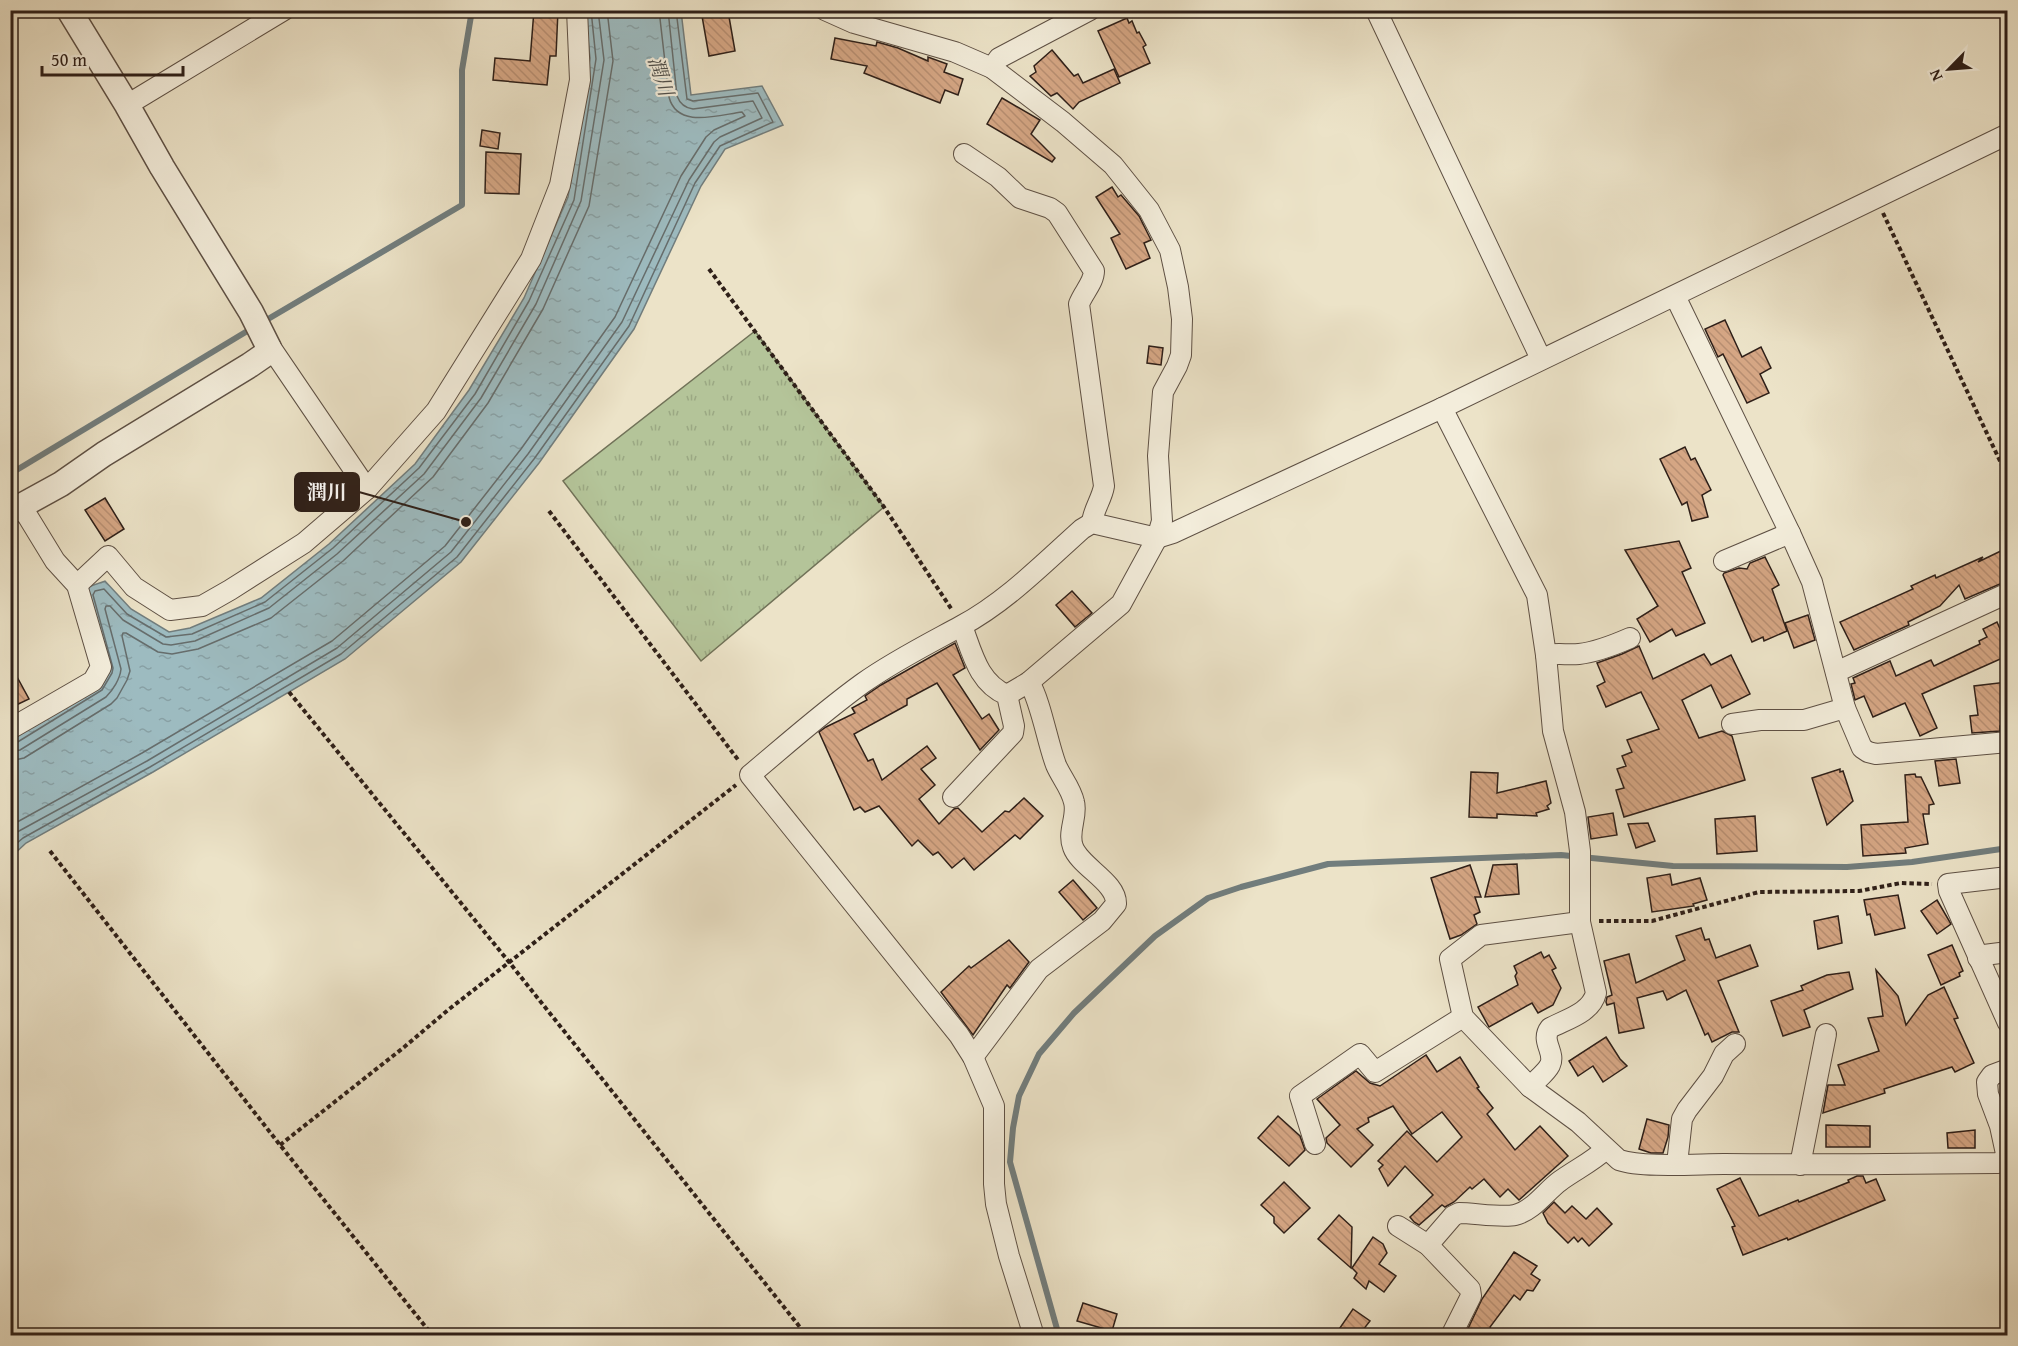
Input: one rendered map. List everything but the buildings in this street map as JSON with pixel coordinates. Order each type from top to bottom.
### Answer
[{"type":"street","points":[[69,10],[265,339],[367,489]]},
{"type":"street","points":[[127,105],[284,10]]},
{"type":"street","points":[[77,585],[108,556],[134,587],[170,610],[202,606],[303,543],[367,489],[436,411],[531,259],[560,185],[580,80],[577,10]]},
{"type":"street","points":[[825,10],[854,23],[955,52],[992,68],[1063,122],[1113,165],[1149,210],[1170,250],[1182,319],[1181,355],[1163,392],[1158,456],[1162,521],[1157,538],[1121,604],[1029,682],[1007,695]]},
{"type":"street","points":[[992,68],[999,58],[1090,10]]},
{"type":"street","points":[[1376,10],[1541,359]]},
{"type":"street","points":[[1034,1335],[1009,1256],[996,1204],[994,1106],[973,1057],[959,1035],[750,775],[861,684],[962,626],[1024,581],[1082,529],[1092,523],[1157,538],[1173,533],[1442,408],[2007,134]]},
{"type":"street","points":[[964,154],[998,177],[1020,198],[1058,213],[1094,271],[1094,278],[1083,293],[1079,304],[1104,486],[1103,495],[1092,523]]},
{"type":"street","points":[[1675,296],[1812,582],[1845,708],[1862,748],[1876,754],[2007,742]]},
{"type":"street","points":[[10,729],[93,681],[101,667],[77,585],[55,561],[26,504],[260,359],[266,354],[268,348],[265,339]]},
{"type":"street","points":[[1442,408],[1537,595],[1546,655],[1552,731],[1575,813],[1580,851],[1580,922],[1596,993],[1589,1008],[1550,1028],[1546,1039],[1551,1064],[1530,1087]]},
{"type":"street","points":[[1724,561],[1790,533]]},
{"type":"street","points":[[1836,672],[2007,592]]},
{"type":"street","points":[[962,626],[976,668],[1000,692],[1007,695]]},
{"type":"street","points":[[1546,655],[1579,654],[1603,649],[1630,638]]},
{"type":"street","points":[[973,1057],[1039,969],[1102,921],[1116,904],[1114,892],[1076,853],[1072,845],[1071,834],[1076,805],[1056,766],[1029,682]]},
{"type":"street","points":[[953,797],[1013,733],[1014,726],[1007,695]]},
{"type":"street","points":[[1732,724],[1760,720],[1786,722],[1804,720],[1845,708]]},
{"type":"street","points":[[2007,877],[1948,884],[1948,891],[2007,1023]]},
{"type":"street","points":[[1580,922],[1481,935],[1450,959],[1463,1017],[1530,1087],[1578,1122],[1619,1160],[1628,1163],[1677,1164],[1998,1163],[2007,1161],[2000,1126],[1988,1094],[1987,1082],[1992,1075],[2007,1069]]},
{"type":"street","points":[[1978,958],[2007,952]]},
{"type":"street","points":[[1315,1144],[1300,1096],[1360,1054],[1375,1072],[1463,1017]]},
{"type":"street","points":[[1800,1164],[1826,1034]]},
{"type":"street","points":[[1677,1164],[1682,1119],[1713,1076],[1724,1054],[1735,1044]]},
{"type":"street","points":[[1428,1245],[1453,1216],[1459,1213],[1514,1215],[1524,1212],[1559,1182],[1606,1149]]},
{"type":"street","points":[[1398,1226],[1428,1245],[1470,1289],[1471,1296],[1451,1335]]},
{"type":"path","points":[[1876,198],[2007,478]]},
{"type":"path","points":[[709,269],[884,507],[962,626]]},
{"type":"path","points":[[280,1145],[509,962],[750,775],[549,511]]},
{"type":"path","points":[[290,692],[807,1335]]},
{"type":"path","points":[[50,851],[280,1145],[433,1335]]},
{"type":"path","points":[[1580,922],[1652,921],[1759,892],[1859,891],[1900,883],[1948,884]]},
{"type":"green space","points":[[755,331],[884,507],[701,661],[563,481]]},
{"type":"water","points":[[585,11],[681,11],[691,95],[762,86],[783,125],[725,149],[701,186],[634,329],[539,463],[461,562],[345,659],[153,772],[26,843],[11,857],[11,739],[99,685],[85,588],[105,581],[131,609],[169,632],[190,628],[261,598],[329,544],[415,464],[469,390],[524,298],[568,197],[590,58]]},
{"type":"waterway","points":[[263,322],[462,205],[462,70],[472,10]]},
{"type":"waterway","points":[[10,474],[254,327]]},
{"type":"waterway","points":[[1059,1336],[1010,1162],[1019,1096],[1039,1054],[1074,1013],[1155,936],[1208,898],[1328,864],[1561,855],[1673,866],[1847,867],[1912,862],[2008,848]]},
{"type":"place","name":"潤川","points":[[466,522]]}]
